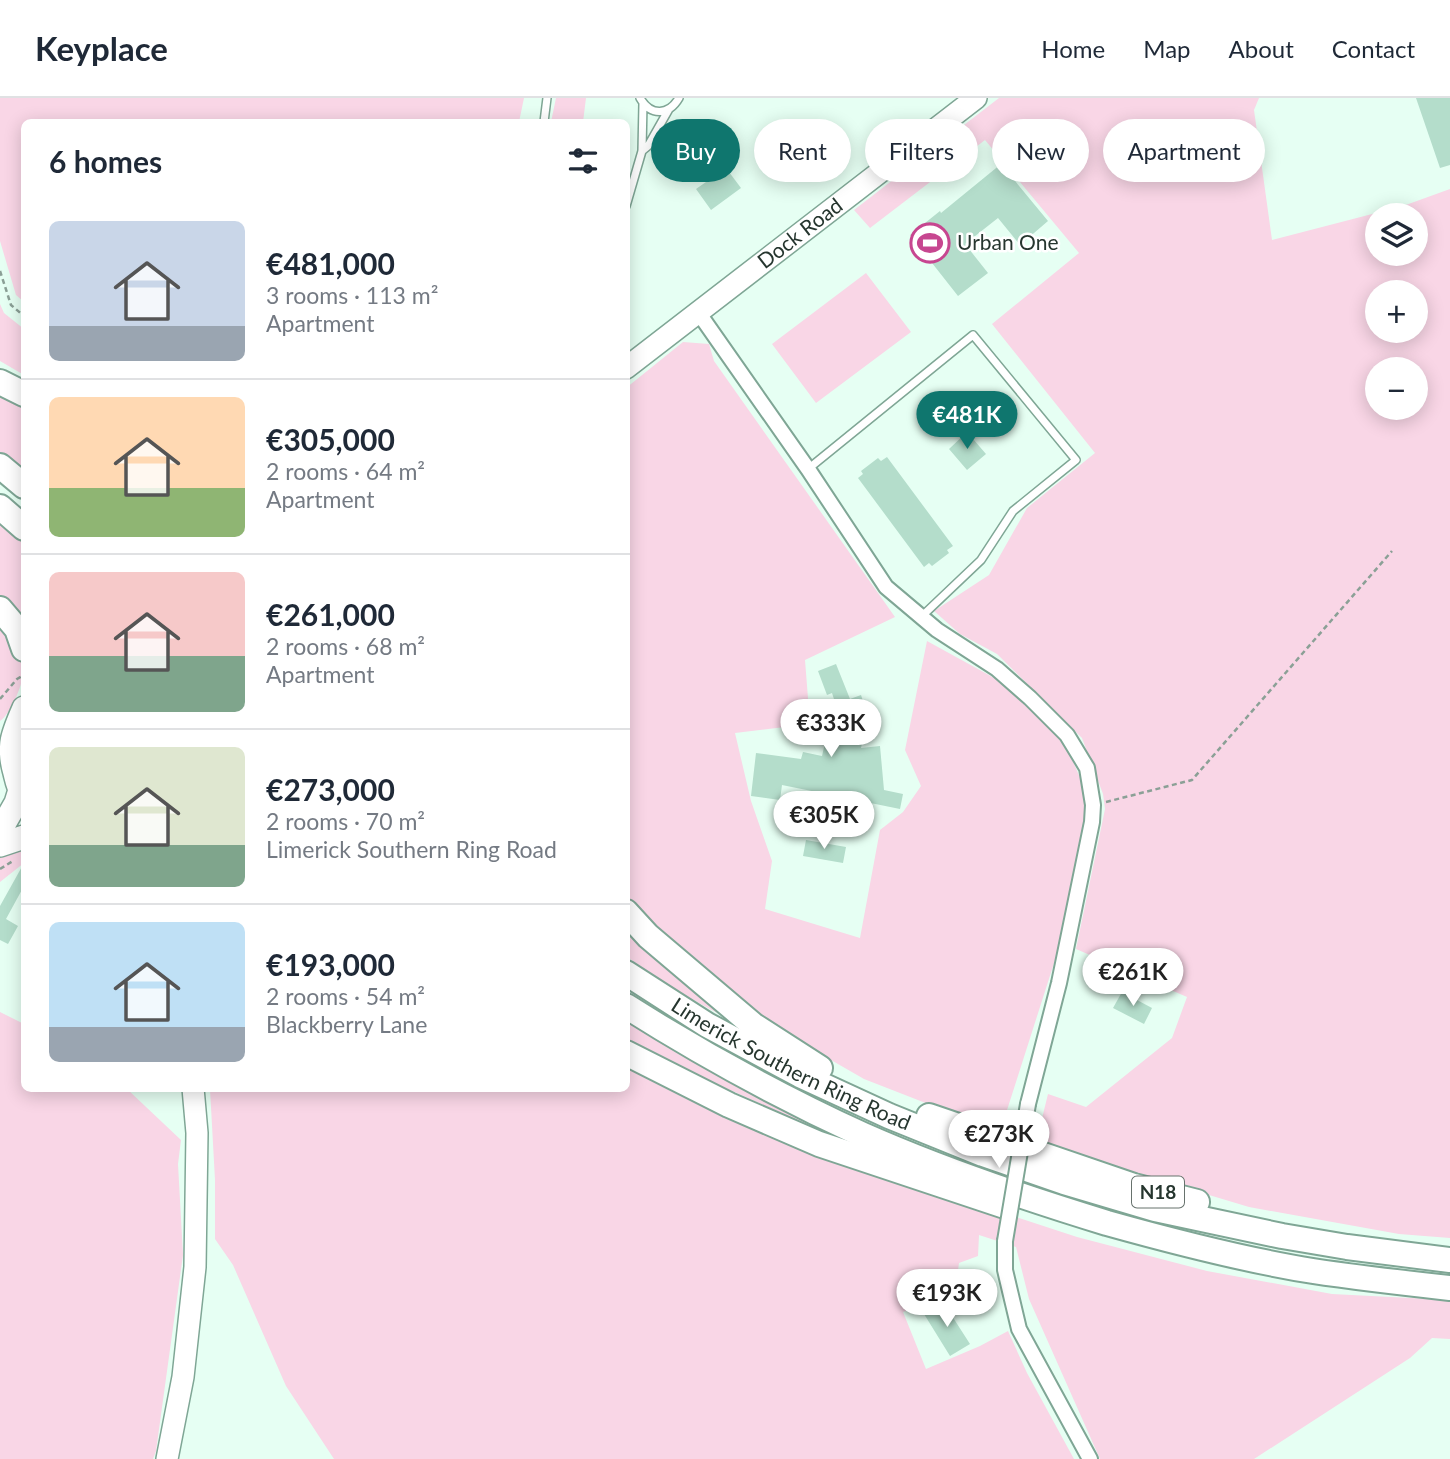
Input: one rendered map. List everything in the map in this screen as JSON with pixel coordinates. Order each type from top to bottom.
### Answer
[{"type":"highway","points":[[0,382],[21,392]]},
{"type":"highway","points":[[0,466],[21,484]]},
{"type":"highway","points":[[0,507],[21,524]]},
{"type":"highway","points":[[0,608],[17,629],[21,640]]},
{"type":"highway","name":"N18","points":[[630,916],[648,936],[753,1025],[816,1066],[923,1121],[1064,1182]]},
{"type":"highway","name":"Limerick Southern Ring Road","points":[[630,976],[707,1024],[800,1075],[982,1154],[1155,1209],[1282,1237],[1450,1260]]},
{"type":"highway","name":"Limerick Southern Ring Road","points":[[630,1009],[737,1071],[864,1135],[1038,1202],[1167,1240],[1239,1256],[1311,1271],[1450,1288]]},
{"type":"highway","name":"N18","points":[[630,1055],[729,1105],[819,1144],[954,1190],[1146,1250],[1259,1276],[1397,1291],[1450,1288]]},
{"type":"highway","name":"N18","points":[[875,1097],[1134,1186],[1276,1222],[1409,1246],[1450,1250]]},
{"type":"main road","name":"Dock Road","points":[[630,361],[698,312],[976,98]]},
{"type":"main road","points":[[21,714],[5,746],[21,789]]},
{"type":"main road","points":[[0,831],[21,794]]},
{"type":"main road","points":[[0,845],[21,838]]},
{"type":"main road","points":[[167,1459],[183,1377],[195,1267],[197,1133],[192,1092]]},
{"type":"street","points":[[698,312],[808,469],[886,587],[937,631],[997,669],[1030,698],[1067,735],[1087,768],[1093,805],[1091,822],[1059,983],[1028,1104],[1005,1241],[1005,1270],[1019,1329],[1090,1459]]},
{"type":"lane","points":[[544,119],[547,98]]},
{"type":"lane","points":[[642,151],[648,146],[669,109],[680,99]]},
{"type":"lane","points":[[642,100],[653,111],[669,109]]},
{"type":"lane","points":[[630,192],[642,151],[642,100]]},
{"type":"lane","points":[[808,469],[973,335],[1076,460],[1013,511],[981,560],[921,617]]},
{"type":"path","points":[[0,271],[11,305],[21,313]]},
{"type":"path","points":[[1093,805],[1192,780],[1392,551]]},
{"type":"path","points":[[0,699],[21,677]]},
{"type":"shaded area","points":[[0,98],[524,98],[520,119],[21,119],[21,299],[16,295],[0,241]]},
{"type":"shaded area","points":[[556,98],[586,98],[583,119],[552,119]]},
{"type":"shaded area","points":[[999,98],[1259,98],[1254,110],[1255,119],[1103,119],[1103,182],[1264,182],[1272,240],[1365,216],[1365,266],[1428,266],[1428,203],[1411,203],[1450,189],[1450,1238],[1399,1234],[1249,1207],[1036,1143],[1048,1094],[1086,1107],[1172,1038],[1187,997],[1076,949],[1105,809],[1103,794],[1082,738],[997,654],[960,634],[934,611],[989,575],[1027,508],[1095,453],[992,324],[1079,253],[1020,182],[1089,182],[1089,119],[992,119],[992,148],[985,140],[978,145],[978,119],[972,119]]},
{"type":"shaded area","points":[[890,182],[930,182],[870,228],[854,210]]},
{"type":"shaded area","points":[[866,273],[911,332],[816,403],[772,344]]},
{"type":"shaded area","points":[[0,304],[4,313],[21,327],[21,373],[0,361]]},
{"type":"shaded area","points":[[683,342],[709,344],[714,361],[895,617],[805,660],[810,724],[735,733],[751,801],[772,861],[765,909],[860,938],[880,830],[903,812],[921,786],[905,750],[927,641],[1007,685],[1066,745],[1081,780],[1087,816],[1063,935],[1000,1132],[864,1079],[779,1030],[701,968],[630,902],[630,385]]},
{"type":"shaded area","points":[[0,384],[21,394],[21,470],[0,452]]},
{"type":"shaded area","points":[[0,523],[21,541],[21,620],[0,595]]},
{"type":"shaded area","points":[[0,619],[21,650],[21,684],[10,710],[0,721]]},
{"type":"shaded area","points":[[21,846],[21,865],[0,882],[0,858]]},
{"type":"shaded area","points":[[630,932],[719,1014],[677,991],[630,959]]},
{"type":"shaded area","points":[[0,1012],[21,1022],[21,1092],[130,1092],[181,1140],[178,1164],[183,1255],[153,1459],[0,1459]]},
{"type":"shaded area","points":[[630,1022],[680,1055],[840,1129],[832,1136],[657,1057],[630,1042]]},
{"type":"shaded area","points":[[630,1059],[841,1160],[1077,1237],[1207,1271],[1332,1294],[1450,1300],[1450,1339],[1432,1338],[1410,1358],[1254,1459],[1100,1459],[1029,1299],[1016,1247],[979,1235],[978,1256],[959,1263],[955,1292],[903,1312],[926,1369],[1008,1331],[1027,1373],[1074,1459],[334,1459],[286,1386],[233,1265],[215,1239],[210,1092],[630,1092]]},
{"type":"building","points":[[1416,98],[1450,98],[1450,165],[1440,168]]},
{"type":"building","points":[[992,171],[992,182],[1016,182],[1048,221],[1020,245],[998,218],[965,244],[988,273],[958,296],[910,235],[940,211],[941,213]]},
{"type":"building","points":[[706,182],[736,182],[741,188],[711,210],[696,189]]},
{"type":"building","points":[[967,432],[986,454],[967,470],[949,449]]},
{"type":"building","points":[[887,457],[953,546],[947,550],[949,553],[932,566],[929,563],[924,567],[858,478],[863,474],[861,471],[878,458],[881,461]]},
{"type":"building","points":[[836,664],[850,699],[861,695],[870,722],[866,724],[861,748],[880,746],[884,790],[903,794],[900,809],[782,785],[780,800],[751,796],[756,753],[801,759],[803,752],[822,756],[828,730],[845,733],[832,693],[827,695],[818,671]]},
{"type":"building","points":[[806,840],[846,847],[843,863],[803,856]]},
{"type":"building","points":[[21,868],[21,892],[6,919],[18,926],[8,944],[0,940],[0,906]]},
{"type":"building","points":[[1122,992],[1152,1008],[1144,1024],[1113,1008]]},
{"type":"building","points":[[943,1302],[970,1344],[950,1356],[924,1314]]},
{"type":"place","name":"Urban One","points":[[930,243]]}]
